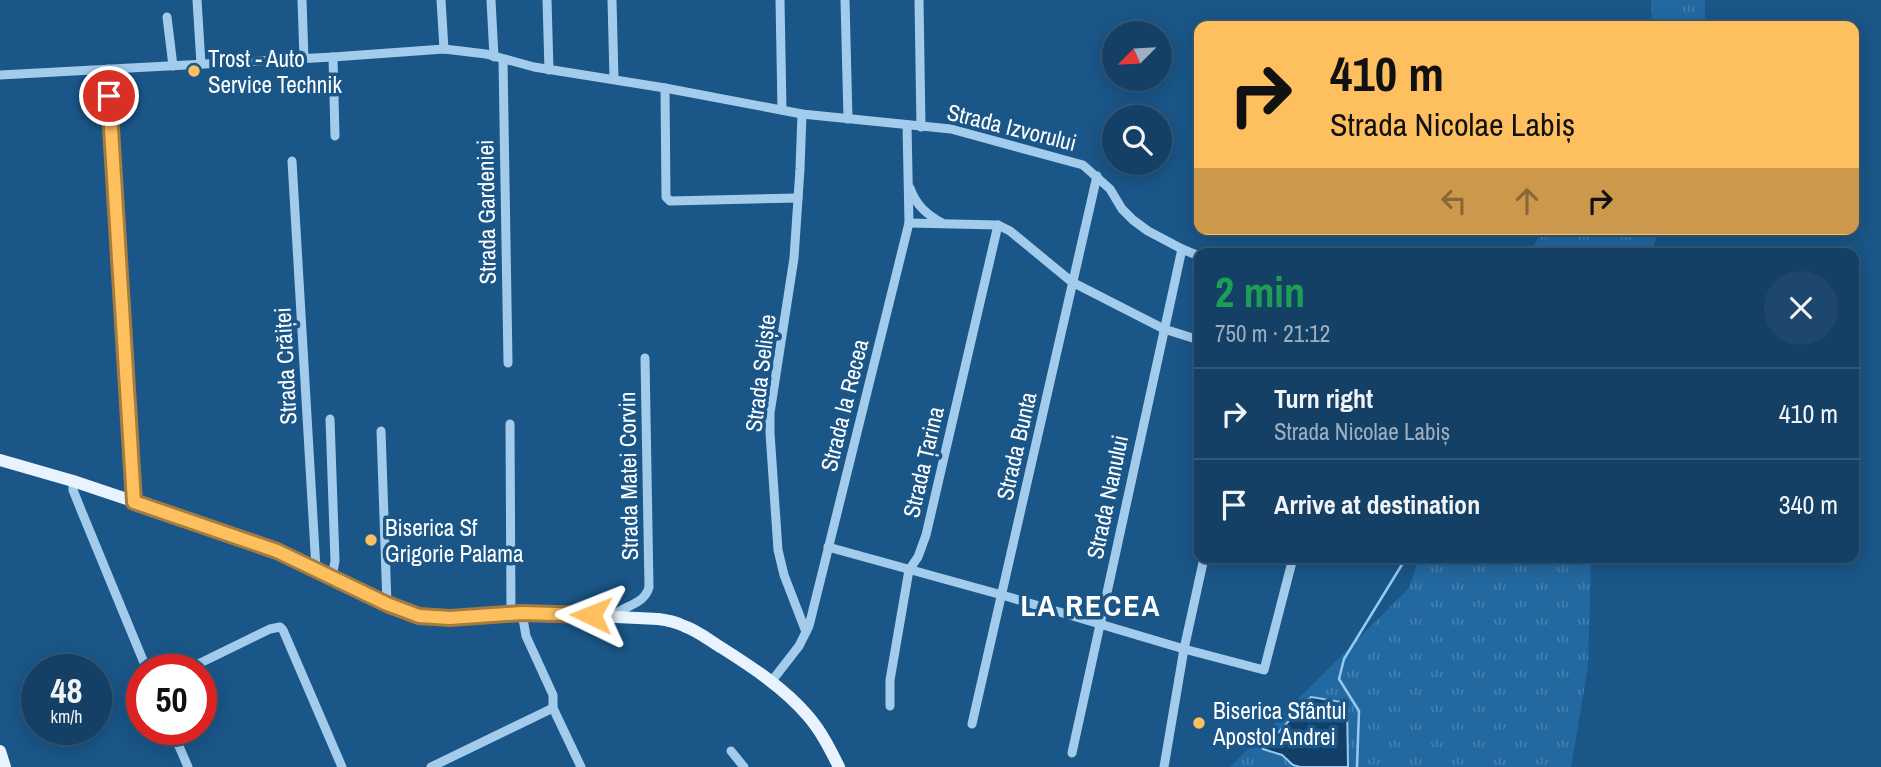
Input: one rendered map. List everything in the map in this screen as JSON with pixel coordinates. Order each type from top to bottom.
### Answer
[{"type":"main road","points":[[0,460],[73,481],[255,542],[405,612],[434,618],[516,613],[658,618],[686,626],[771,682],[808,716],[839,767]]},
{"type":"main road","points":[[0,751],[5,767]]},
{"type":"street","points":[[197,0],[201,64]]},
{"type":"street","points":[[302,0],[304,59]]},
{"type":"street","points":[[441,0],[444,49]]},
{"type":"street","name":"Strada Gardeniei","points":[[491,0],[498,58],[508,363]]},
{"type":"street","points":[[547,0],[549,70]]},
{"type":"street","points":[[612,0],[614,79]]},
{"type":"street","points":[[780,0],[782,110]]},
{"type":"street","points":[[845,0],[848,118]]},
{"type":"street","points":[[919,0],[921,127]]},
{"type":"street","points":[[167,17],[173,66]]},
{"type":"street","name":"Strada Izvorului","points":[[0,75],[444,49],[802,114],[951,129],[1083,165],[1110,189],[1122,209],[1133,220],[1148,231],[1194,254]]},
{"type":"street","points":[[333,57],[335,136]]},
{"type":"street","points":[[108,69],[134,502]]},
{"type":"street","points":[[665,88],[666,197],[670,201],[798,198]]},
{"type":"street","name":"Strada Seliște","points":[[802,114],[794,258],[770,433],[778,550],[784,575],[806,632]]},
{"type":"street","name":"Strada la Recea","points":[[771,682],[799,646],[806,632],[909,223],[907,125]]},
{"type":"street","name":"Strada Crăiței","points":[[292,161],[316,569]]},
{"type":"street","name":"Strada Bunta","points":[[972,724],[1097,176]]},
{"type":"street","points":[[908,184],[921,208],[943,224]]},
{"type":"street","points":[[909,223],[998,225],[1010,231],[1072,282],[1164,329],[1194,338]]},
{"type":"street","name":"Strada Țarina","points":[[890,706],[890,680],[909,570],[918,557],[926,535],[998,225]]},
{"type":"street","name":"Strada Nanului","points":[[1072,753],[1182,249]]},
{"type":"street","name":"Strada Matei Corvin","points":[[613,616],[619,610],[643,599],[648,594],[649,587],[645,358]]},
{"type":"street","points":[[330,419],[334,561],[332,577]]},
{"type":"street","points":[[510,424],[516,613],[553,695],[553,709],[581,767]]},
{"type":"street","points":[[381,431],[387,604]]},
{"type":"street","points":[[73,481],[73,490],[80,510],[140,654]]},
{"type":"street","points":[[828,547],[1264,670],[1292,563]]},
{"type":"street","points":[[1164,767],[1184,649],[1203,563]]},
{"type":"street","points":[[217,655],[270,629],[280,627],[342,767]]},
{"type":"street","points":[[431,767],[553,709]]},
{"type":"street","points":[[178,745],[188,767]]},
{"type":"street","points":[[731,751],[744,767]]},
{"type":"green space","points":[[1651,0],[1705,0],[1705,21],[1652,21]]},
{"type":"green space","points":[[1541,235],[1657,235],[1653,248],[1532,248]]},
{"type":"green space","points":[[1417,563],[1591,563],[1588,667],[1571,767],[1230,767],[1409,588]]},
{"type":"shaded area","points":[[1311,697],[1347,703],[1348,767],[1300,767],[1293,765],[1282,755],[1263,749]]},
{"type":"waterway","points":[[1357,767],[1359,711],[1339,679],[1344,659],[1403,563]]},
{"type":"place","name":"Trost - Auto Service Technik","points":[[194,71]]},
{"type":"place","name":"Biserica Sf Grigorie Palama","points":[[371,540]]},
{"type":"place","name":"Biserica Sfântul Apostol Andrei","points":[[1199,723]]},
{"type":"district","name":"LA RECEA","points":[[1091,605]]},
{"type":"route","points":[[109,96],[134,502],[255,542],[387,604],[419,616],[450,618],[522,613],[591,615]]}]
